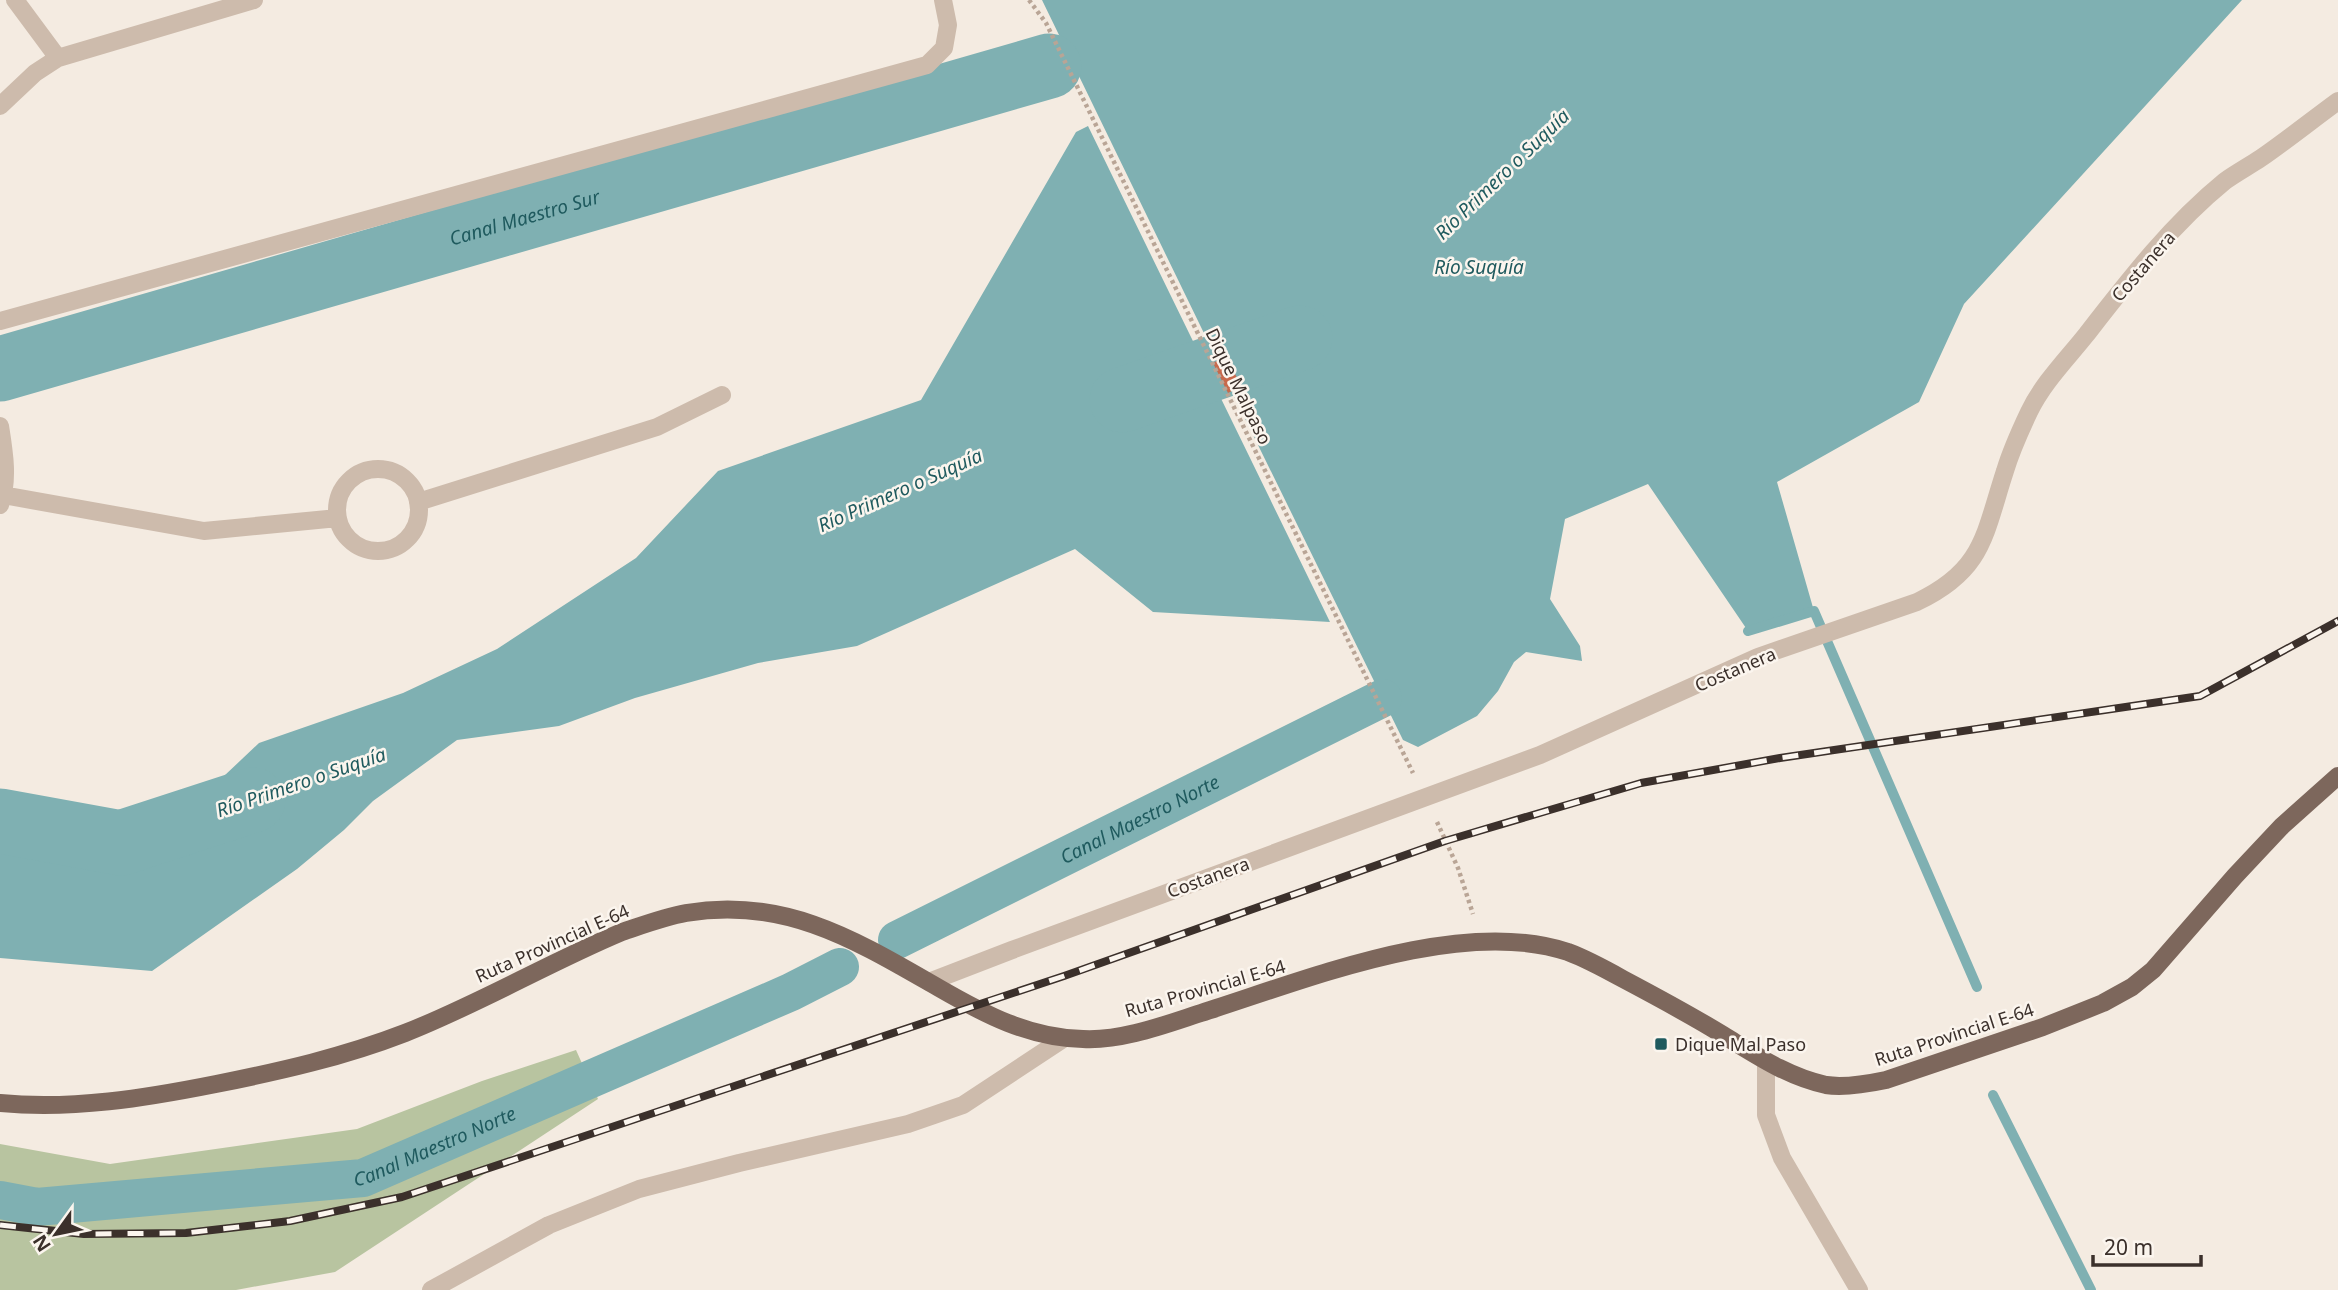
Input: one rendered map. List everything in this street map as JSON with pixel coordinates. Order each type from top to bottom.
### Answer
[{"type":"main road","name":"Ruta Provincial E-64","points":[[0,1103],[64,1105],[162,1095],[324,1060],[408,1032],[622,932],[685,913],[719,909],[786,915],[850,939],[972,1008],[1019,1028],[1063,1039],[1089,1040],[1147,1029],[1399,954],[1433,947],[1508,941],[1568,952],[1656,996],[1800,1078],[1829,1085],[1868,1084],[2043,1027],[2132,988],[2154,971],[2282,827],[2338,776]]},
{"type":"street","points":[[15,0],[58,58]]},
{"type":"street","points":[[0,106],[35,73],[58,58],[254,0]]},
{"type":"street","points":[[0,321],[927,65],[944,48],[948,25],[943,0]]},
{"type":"street","name":"Costanera","points":[[929,982],[1539,755],[1758,657],[1917,602],[1938,592],[1968,566],[1982,544],[1998,500],[2004,472],[2031,410],[2049,380],[2120,291],[2187,215],[2227,180],[2262,158],[2338,101]]},
{"type":"street","points":[[418,502],[657,427],[722,395]]},
{"type":"street","points":[[0,426],[5,453],[2,500],[204,531],[338,518]]},
{"type":"street","points":[[377,469],[391,471],[404,478],[413,488],[418,502],[416,527],[399,546],[386,550],[374,551],[350,540],[342,530],[338,518],[342,490],[351,479],[363,472],[377,469]]},
{"type":"street","points":[[432,1290],[549,1225],[639,1189],[908,1124],[963,1105],[1063,1039]]},
{"type":"street","points":[[1766,1061],[1766,1115],[1782,1158],[1859,1290]]},
{"type":"path","name":"Dique Malpaso","points":[[1029,0],[1045,23],[1406,761]]},
{"type":"path","points":[[1425,799],[1458,868],[1482,942]]},
{"type":"green space","points":[[576,1050],[598,1099],[335,1272],[236,1290],[0,1290],[0,1144],[110,1164],[357,1129],[482,1081]]},
{"type":"water","name":"Río Suquía","points":[[1042,0],[2242,0],[1964,304],[1919,402],[1777,482],[1814,611],[1748,631],[1648,484],[1565,519],[1550,599],[1580,646],[1582,661],[1526,652],[1514,662],[1498,691],[1477,716],[1418,747],[1403,740],[1232,392],[1242,386],[1226,355],[1217,360]]},
{"type":"water","points":[[1088,126],[1330,622],[1153,612],[1075,549],[857,646],[758,663],[635,698],[559,726],[457,740],[373,801],[344,830],[297,869],[152,971],[0,958],[0,853],[53,851],[136,859],[259,743],[403,693],[497,649],[636,558],[718,471],[921,400],[1076,132]]},
{"type":"building","points":[[1226,356],[1241,386],[1228,393],[1213,363]]},
{"type":"waterway","name":"Canal Maestro Sur","points":[[0,369],[1049,66]]},
{"type":"waterway","name":"Río Primero o Suquía","points":[[1122,400],[1300,338]]},
{"type":"waterway","points":[[1748,631],[1814,611],[1977,987]]},
{"type":"waterway","name":"Canal Maestro Norte","points":[[897,940],[1383,698]]},
{"type":"waterway","name":"Río Primero o Suquía","points":[[0,821],[121,843],[253,800]]},
{"type":"waterway","name":"Canal Maestro Norte","points":[[0,1200],[37,1207],[363,1178],[791,992],[840,967]]},
{"type":"waterway","points":[[1993,1095],[2091,1290]]},
{"type":"railway","points":[[0,1225],[84,1234],[186,1233],[290,1221],[402,1197],[1064,976],[1445,841],[1641,783],[1780,758],[2200,696],[2338,621]]},
{"type":"place","name":"Dique Mal Paso","points":[[1661,1044]]}]
